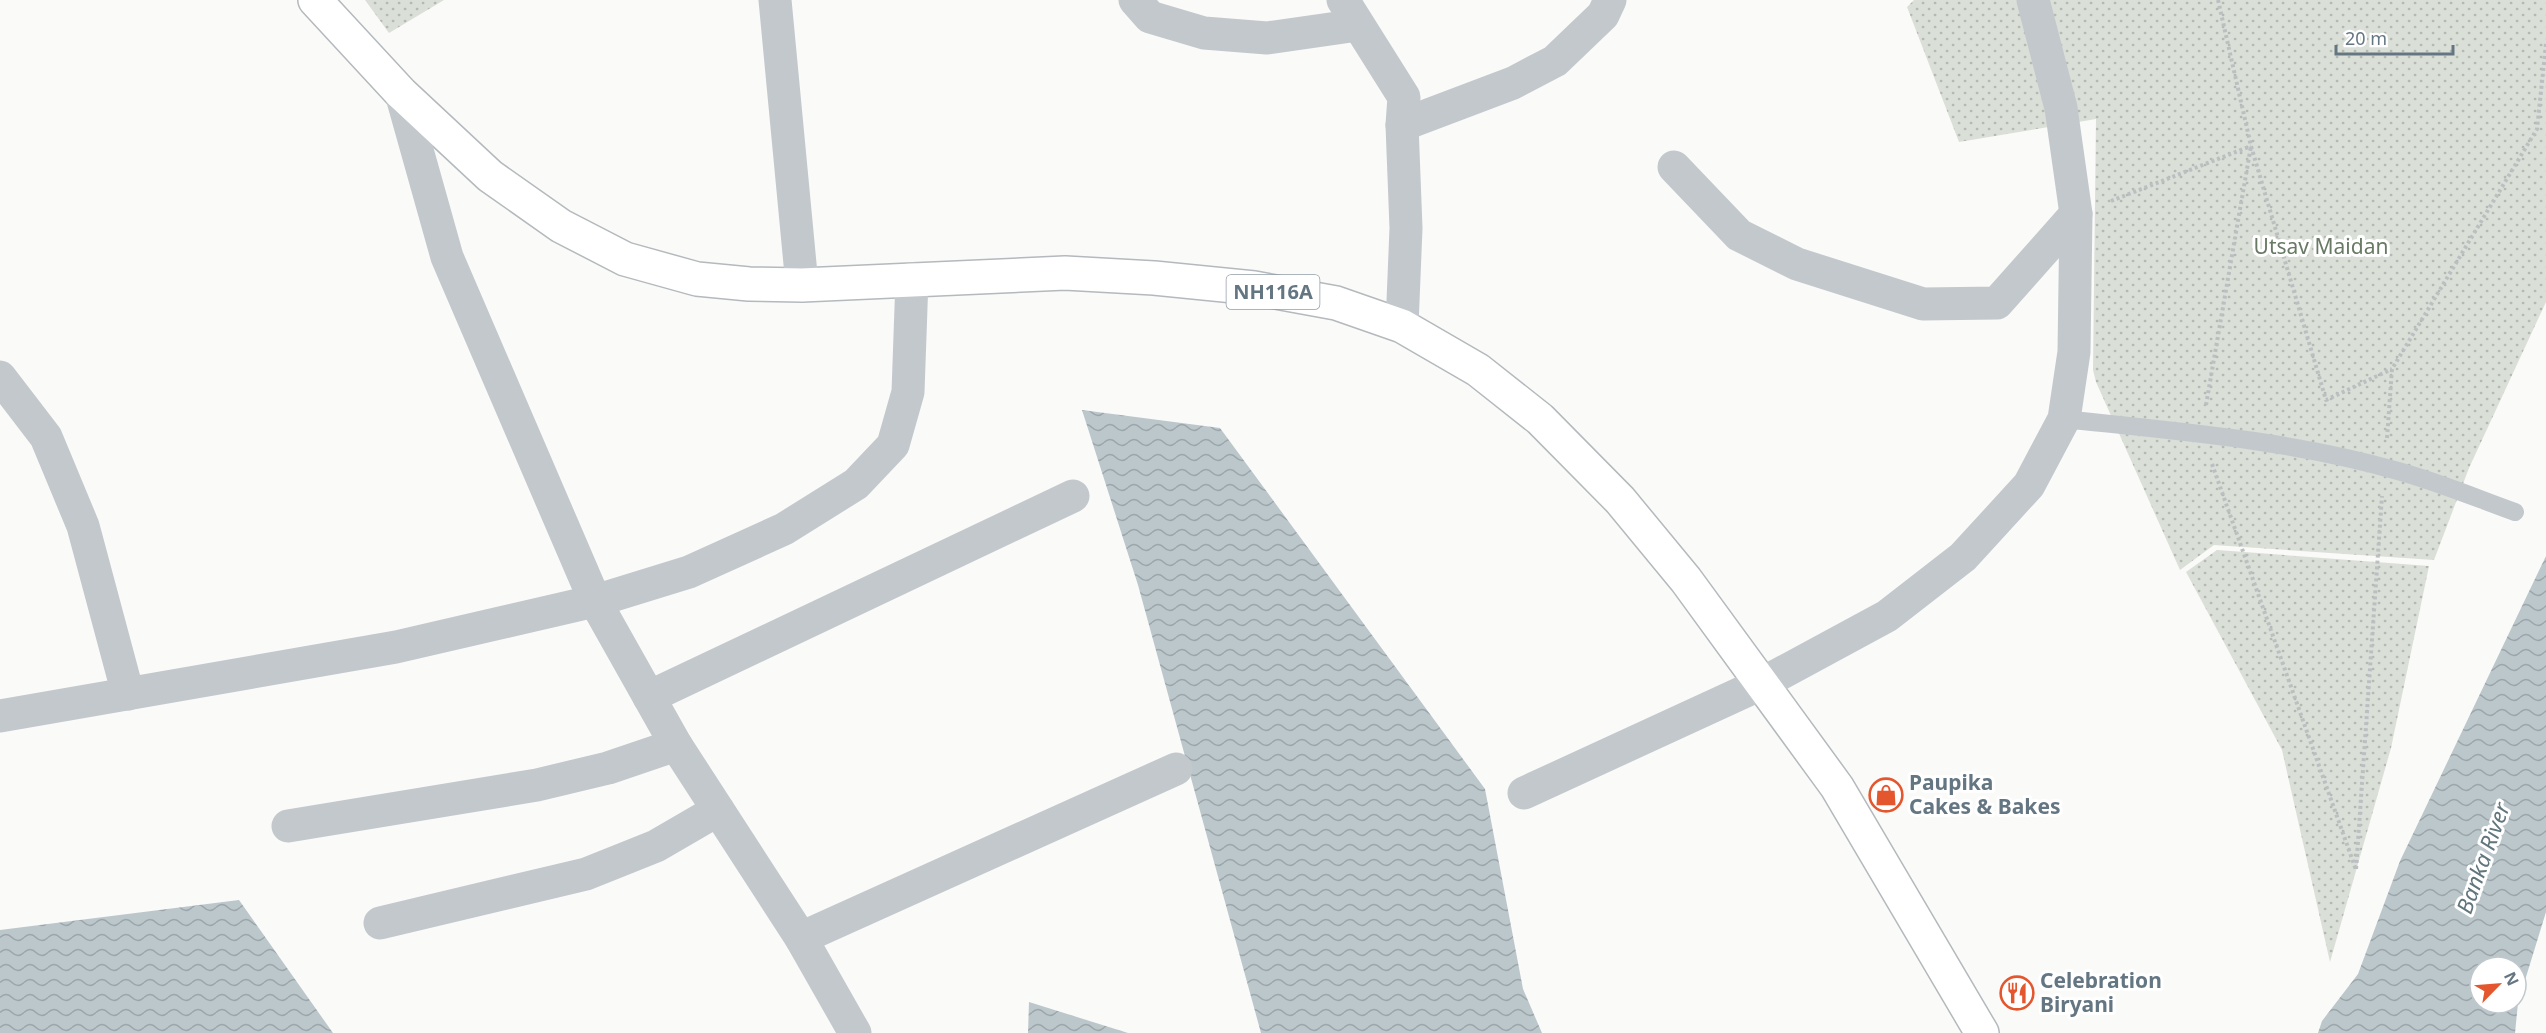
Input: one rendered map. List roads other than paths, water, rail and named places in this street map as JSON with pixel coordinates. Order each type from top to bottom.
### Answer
[{"type":"highway","name":"NH116A","points":[[315,0],[401,93],[490,176],[561,226],[625,259],[697,279],[749,284],[802,285],[1065,273],[1154,278],[1254,288],[1336,303],[1402,326],[1478,370],[1540,419],[1620,500],[1686,580],[1837,787],[1982,1033]]},
{"type":"street","points":[[775,0],[802,285]]},
{"type":"street","points":[[1135,0],[1150,17],[1204,33],[1267,38],[1351,12],[1404,97],[1402,124],[1406,228],[1402,326]]},
{"type":"street","points":[[1402,124],[1513,83],[1555,61],[1603,15],[1610,0]]},
{"type":"street","points":[[1524,793],[1763,683],[1887,616],[1963,556],[2029,485],[2064,418],[2074,352],[2076,214],[2061,108],[2033,0]]},
{"type":"street","points":[[401,93],[447,257],[595,601],[676,745],[801,938],[855,1033]]},
{"type":"street","points":[[1674,167],[1739,235],[1797,264],[1923,304],[1997,303],[2076,214]]},
{"type":"street","points":[[0,716],[396,647],[595,601],[689,572],[784,529],[856,484],[893,445],[908,392],[912,279]]},
{"type":"street","points":[[0,377],[46,437],[84,526],[128,694]]},
{"type":"street","points":[[649,697],[1073,496]]},
{"type":"street","points":[[288,826],[537,785],[608,768],[676,745]]},
{"type":"street","points":[[801,938],[1176,769]]},
{"type":"street","points":[[380,923],[586,874],[656,846],[718,810]]},
{"type":"lane","points":[[2064,418],[2201,434],[2307,451],[2384,468],[2515,512]]},
{"type":"water","points":[[1082,410],[1220,428],[1485,789],[1523,989],[1542,1033],[1261,1033],[1138,585]]},
{"type":"water","name":"Banka River","points":[[2546,556],[2546,912],[2528,970],[2528,955],[2468,955],[2468,1015],[2517,1015],[2515,1033],[2318,1033],[2322,1021],[2358,974],[2400,861]]},
{"type":"water","points":[[239,900],[333,1033],[0,1033],[0,930]]},
{"type":"water","points":[[1029,1002],[1128,1033],[1028,1033]]},
{"type":"place","name":"Paupika Cakes & Bakes","points":[[1886,795]]},
{"type":"place","name":"Celebration Biryani","points":[[2017,993]]},
{"type":"park label","name":"Utsav Maidan","points":[[2321,247]]}]
